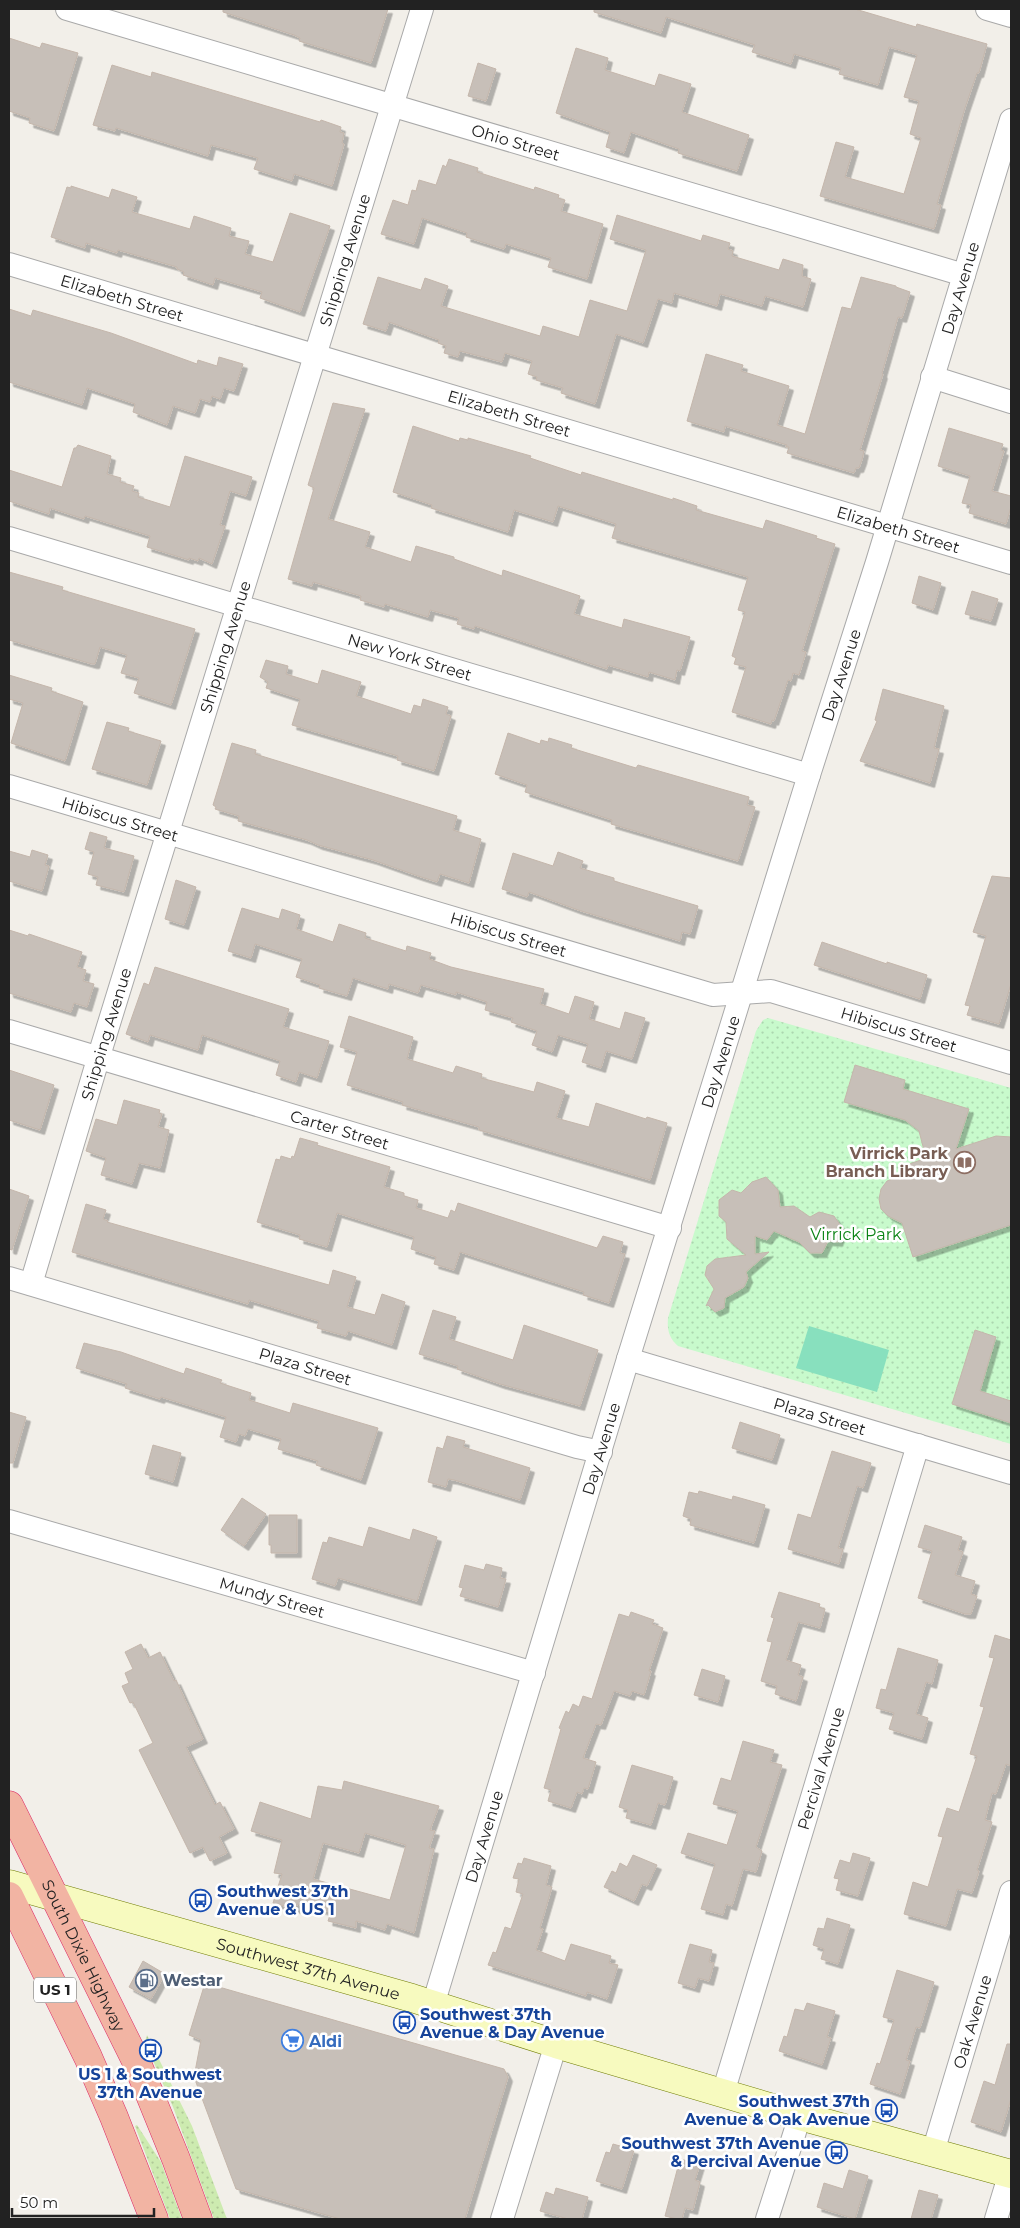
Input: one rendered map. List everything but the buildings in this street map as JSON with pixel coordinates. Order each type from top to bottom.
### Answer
[{"type":"highway","name":"South Dixie Highway","points":[[9,1805],[137,2063],[176,2158],[198,2219]]},
{"type":"highway","name":"US 1","points":[[9,1896],[88,2057],[118,2126],[154,2219]]},
{"type":"main road","name":"Southwest 37th Avenue","points":[[9,1884],[433,2005],[556,2044],[800,2116],[1011,2174]]},
{"type":"street","name":"Ohio Street","points":[[67,9],[964,275]]},
{"type":"street","name":"Shipping Avenue","points":[[31,1284],[98,1058],[240,605],[422,9]]},
{"type":"street","points":[[987,9],[1011,16]]},
{"type":"street","name":"Day Avenue","points":[[433,2005],[602,1452],[628,1359],[888,526],[1011,120]]},
{"type":"street","name":"Elizabeth Street","points":[[9,264],[1011,563]]},
{"type":"street","points":[[932,377],[1011,402]]},
{"type":"street","name":"New York Street","points":[[9,538],[809,775]]},
{"type":"street","name":"Hibiscus Street","points":[[9,786],[713,995],[771,991],[1011,1063]]},
{"type":"street","name":"Carter Street","points":[[9,1031],[670,1228]]},
{"type":"street","name":"Plaza Street","points":[[9,1278],[568,1444],[602,1452]]},
{"type":"street","name":"Plaza Street","points":[[628,1359],[1011,1473]]},
{"type":"street","name":"Percival Avenue","points":[[723,2093],[918,1445]]},
{"type":"street","name":"Mundy Street","points":[[9,1521],[534,1673]]},
{"type":"street","name":"Oak Avenue","points":[[933,2152],[1011,1892]]},
{"type":"street","points":[[502,2219],[556,2044]]},
{"type":"street","points":[[767,2219],[800,2116]]},
{"type":"street","points":[[996,2219],[1011,2174]]},
{"type":"green space","name":"Virrick Park","points":[[768,1018],[1011,1088],[1011,1444],[678,1346],[671,1337],[668,1330],[668,1318],[756,1031],[763,1020]]},
{"type":"green space","points":[[809,1326],[889,1350],[877,1392],[796,1368]]},
{"type":"green space","points":[[147,2035],[192,2126],[227,2219],[214,2219],[173,2107],[145,2042]]},
{"type":"green space","points":[[137,2125],[161,2162],[182,2219],[170,2219],[135,2126]]},
{"type":"place","name":"Virrick Park Branch Library","points":[[964,1162]]},
{"type":"place","name":"Southwest 37th Avenue & US 1","points":[[201,1900]]},
{"type":"place","name":"Westar","points":[[147,1980]]},
{"type":"place","name":"Southwest 37th Avenue & Day Avenue","points":[[404,2023]]},
{"type":"place","name":"Aldi","points":[[293,2041]]},
{"type":"place","name":"US 1 & Southwest 37th Avenue","points":[[150,2050]]},
{"type":"place","name":"Southwest 37th Avenue & Oak Avenue","points":[[886,2110]]},
{"type":"place","name":"Southwest 37th Avenue & Percival Avenue","points":[[837,2152]]}]
